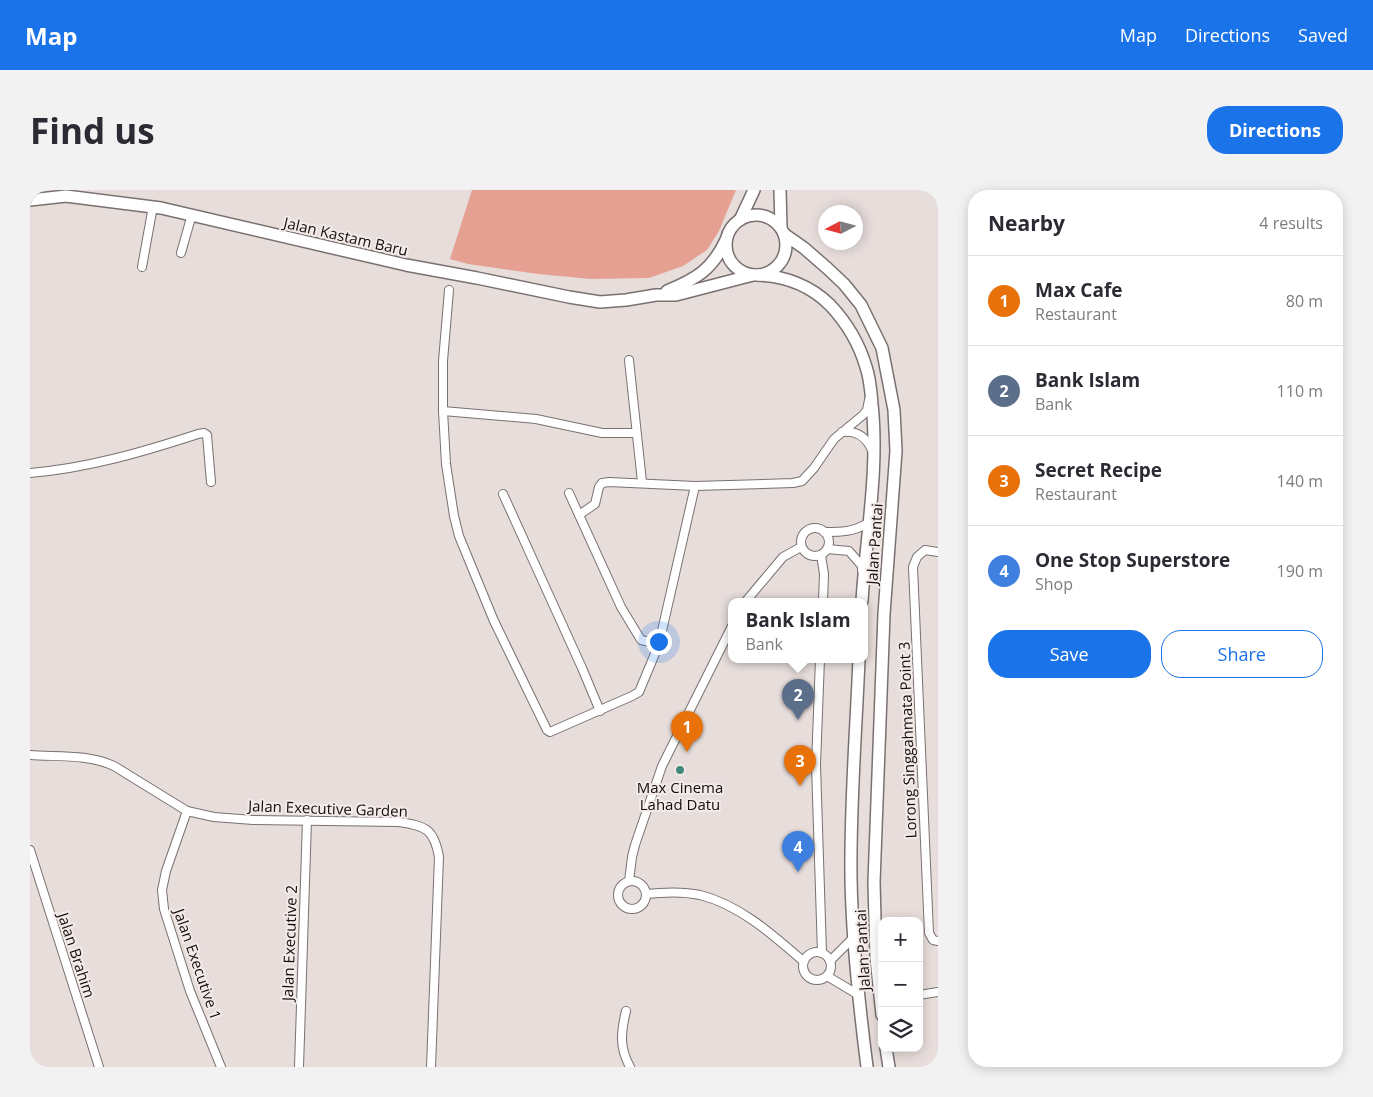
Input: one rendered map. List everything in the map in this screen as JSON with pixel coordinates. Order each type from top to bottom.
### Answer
[{"type":"street","points":[[754,190],[740,220],[729,232],[726,249],[732,263],[744,273],[756,275],[768,273],[775,268],[782,262],[785,253],[786,244],[782,231],[780,190]]},
{"type":"street","name":"Jalan Kastam Baru","points":[[30,200],[66,196],[153,206],[406,266],[600,302],[656,295],[676,295],[756,275]]},
{"type":"street","points":[[142,267],[153,206]]},
{"type":"street","points":[[181,254],[192,214]]},
{"type":"street","points":[[740,220],[748,216],[766,217],[774,221],[782,231]]},
{"type":"street","name":"Jalan Pantai","points":[[782,231],[827,268],[844,284],[861,305],[882,348],[894,410],[896,451],[884,614],[875,843],[874,882],[878,945]]},
{"type":"street","name":"Jalan Kastam Baru","points":[[656,295],[690,282],[709,268],[720,254],[727,239]]},
{"type":"street","name":"Jalan Pantai","points":[[756,275],[776,276],[799,284],[819,294],[840,316],[855,339],[866,368],[874,430],[871,508],[863,595]]},
{"type":"street","points":[[449,290],[443,361],[443,411],[454,516],[459,536],[494,621],[547,730],[552,732],[639,692],[659,644],[695,486]]},
{"type":"street","points":[[629,360],[642,482]]},
{"type":"street","points":[[579,515],[595,504],[599,487],[602,483],[618,481],[695,486],[772,485],[802,481],[840,432],[858,420],[867,410],[870,388]]},
{"type":"street","points":[[443,411],[536,419],[602,433],[636,434]]},
{"type":"street","points":[[840,432],[856,433],[863,437],[869,443],[873,458]]},
{"type":"street","points":[[30,473],[100,462],[204,433],[207,435],[208,442],[211,482]]},
{"type":"street","points":[[569,493],[621,607],[641,640],[659,644]]},
{"type":"street","points":[[503,494],[600,711]]},
{"type":"street","points":[[863,595],[862,566],[856,557],[849,551],[824,552],[816,557],[807,554],[801,547],[801,537],[807,530],[816,528],[824,532],[843,532],[857,529],[868,523],[871,508]]},
{"type":"street","points":[[823,598],[824,552],[828,540],[824,532]]},
{"type":"street","points":[[749,598],[783,557],[801,547]]},
{"type":"street","name":"Lorong Singgahmata Point 3","points":[[938,552],[925,550],[917,557],[913,567],[929,933],[933,940],[938,941]]},
{"type":"street","points":[[629,881],[635,845],[662,766],[728,634]]},
{"type":"street","points":[[820,663],[816,765],[822,953]]},
{"type":"street","name":"Jalan Pantai","points":[[859,663],[851,845],[853,938],[857,994],[867,1067]]},
{"type":"street","name":"Jalan Executive Garden","points":[[30,756],[102,760],[187,811],[214,817],[253,820],[399,822],[416,825],[430,832],[436,841],[439,856],[431,1067]]},
{"type":"street","name":"Jalan Executive 1","points":[[187,811],[166,871],[162,890],[164,909],[169,930],[190,991],[221,1067]]},
{"type":"street","name":"Jalan Executive 2","points":[[299,1067],[307,820]]},
{"type":"street","name":"Jalan Brahim","points":[[30,850],[99,1067]]},
{"type":"street","points":[[629,881],[640,884],[646,894],[642,905],[632,909],[622,904],[618,894],[624,884],[629,881]]},
{"type":"street","points":[[646,894],[683,892],[701,895],[724,904],[749,917],[803,961]]},
{"type":"street","points":[[830,961],[853,938]]},
{"type":"street","points":[[813,952],[822,953],[830,961],[831,969],[827,976],[818,981],[809,979],[803,971],[803,961],[805,957],[813,952]]},
{"type":"street","name":"Jalan Pantai","points":[[879,962],[882,1007]]},
{"type":"street","points":[[827,976],[857,994]]},
{"type":"street","points":[[923,994],[938,992]]},
{"type":"street","points":[[626,1011],[621,1034],[622,1046],[630,1067]]},
{"type":"street","points":[[887,1052],[889,1067]]},
{"type":"shaded area","points":[[472,190],[736,190],[719,231],[707,250],[683,266],[649,278],[591,279],[538,274],[468,264],[450,259]]},
{"type":"place","name":"Bank Islam","points":[[798,720]]},
{"type":"place","name":"Max Cafe","points":[[687,752]]},
{"type":"place","name":"Max Cinema Lahad Datu","points":[[680,770]]},
{"type":"place","name":"Secret Recipe","points":[[800,786]]},
{"type":"place","name":"One Stop Superstore","points":[[798,872]]}]
